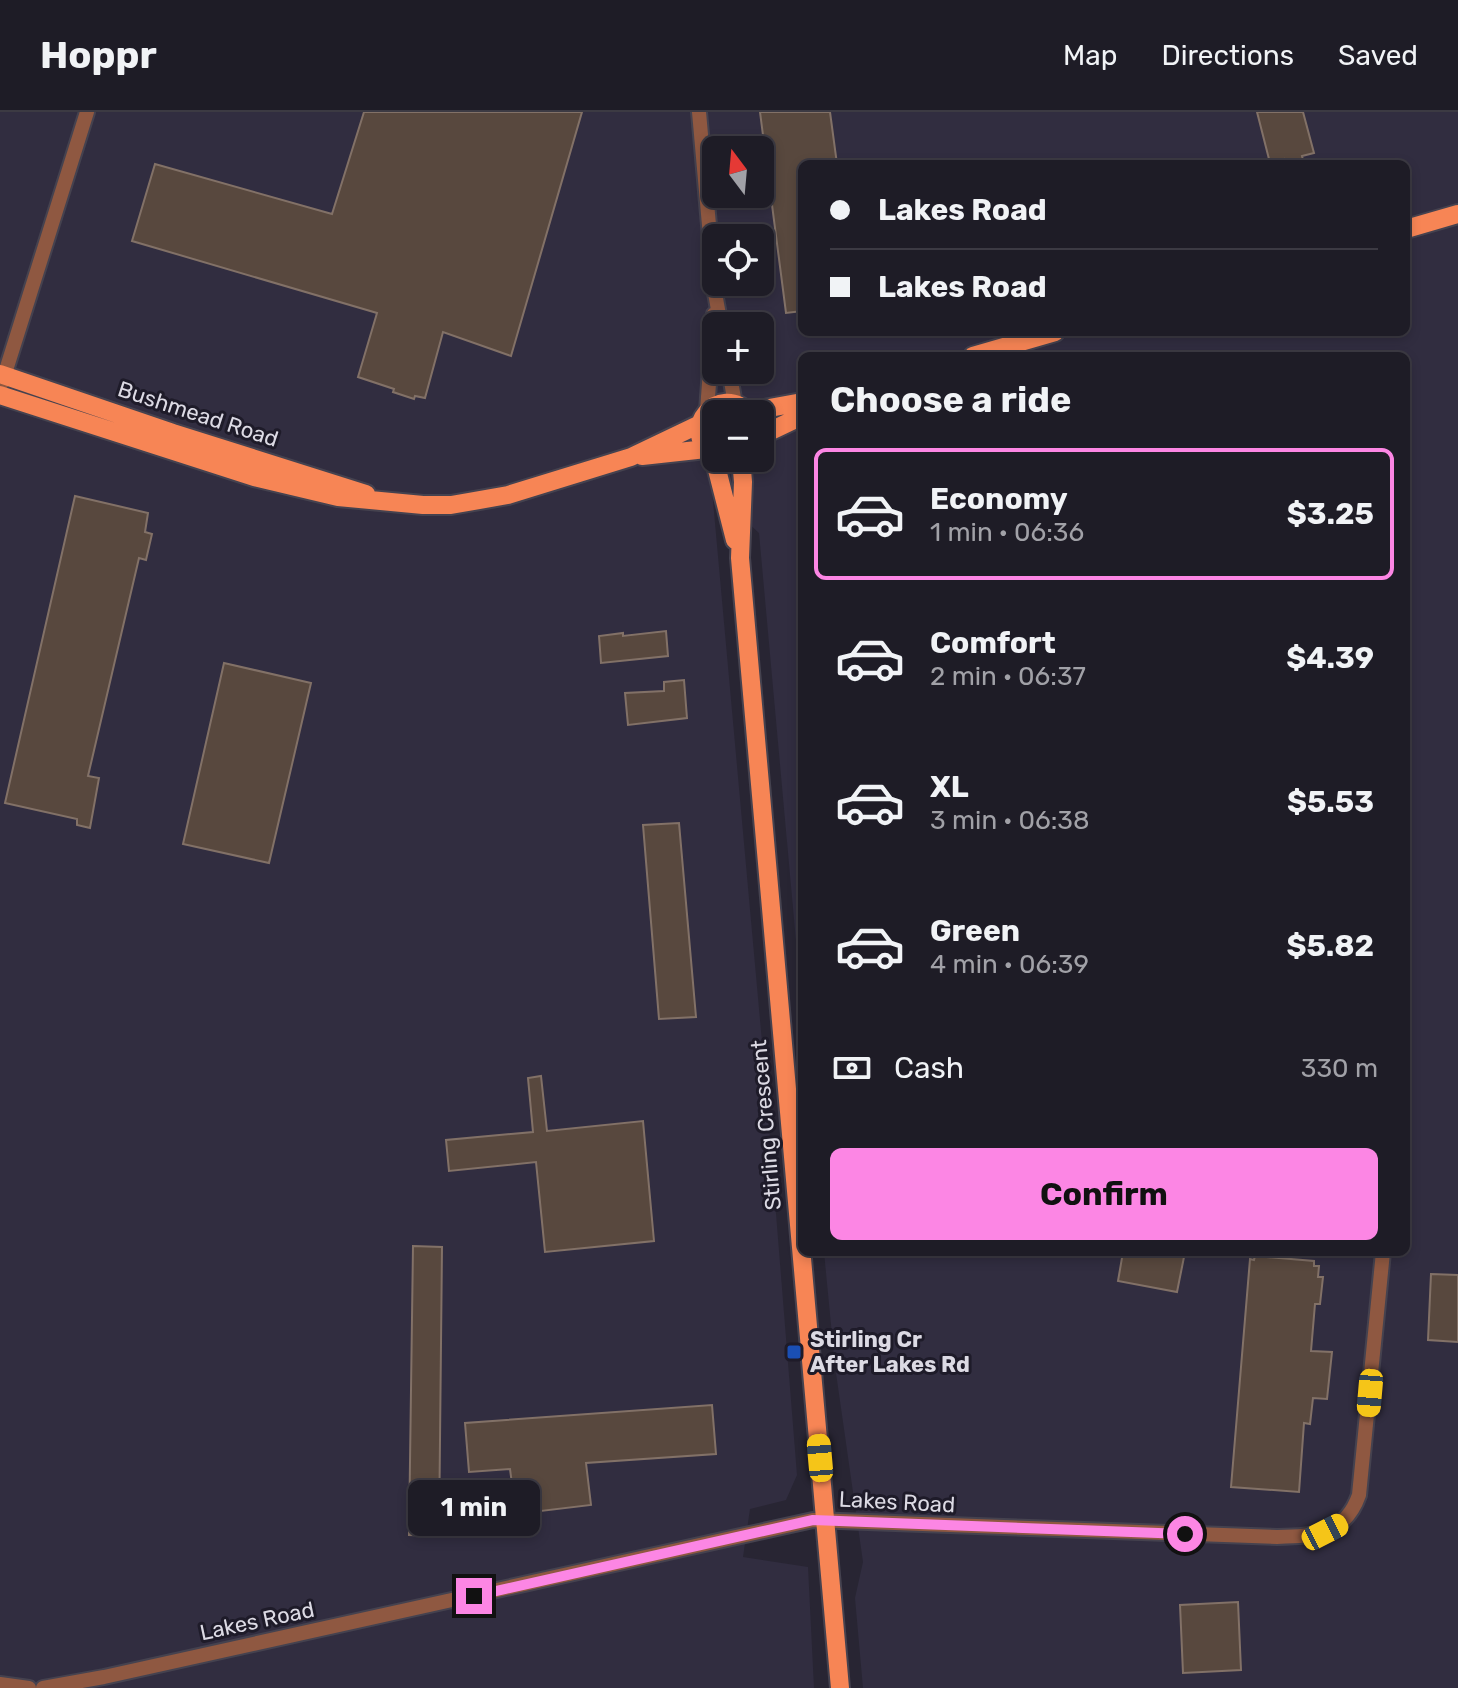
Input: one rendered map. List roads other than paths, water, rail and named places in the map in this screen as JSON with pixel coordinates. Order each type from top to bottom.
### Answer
[{"type":"main road","points":[[1410,228],[1458,214]]},
{"type":"main road","points":[[987,352],[1041,336]]},
{"type":"main road","name":"Bushmead Road","points":[[1,384],[345,485],[380,500],[423,505],[477,502],[552,482],[631,457],[702,418]]},
{"type":"main road","name":"Bushmead Road","points":[[774,406],[798,403]]},
{"type":"main road","points":[[774,429],[798,418]]},
{"type":"main road","name":"Bushmead Road","points":[[631,457],[702,453]]},
{"type":"main road","name":"Stirling Crescent","points":[[717,472],[740,558]]},
{"type":"main road","name":"Stirling Crescent","points":[[742,472],[740,558],[798,1207]]},
{"type":"main road","name":"Stirling Crescent","points":[[802,1256],[840,1688]]},
{"type":"street","points":[[1,384],[87,112]]},
{"type":"street","points":[[699,112],[709,224]]},
{"type":"street","points":[[706,400],[715,296]]},
{"type":"street","name":"Lakes Road","points":[[43,1688],[826,1520],[1277,1537],[1325,1532],[1344,1523],[1354,1510],[1359,1495],[1383,1256]]},
{"type":"street","points":[[0,1684],[29,1688]]},
{"type":"place","name":"Stirling Cr After Lakes Rd","points":[[794,1352]]}]
